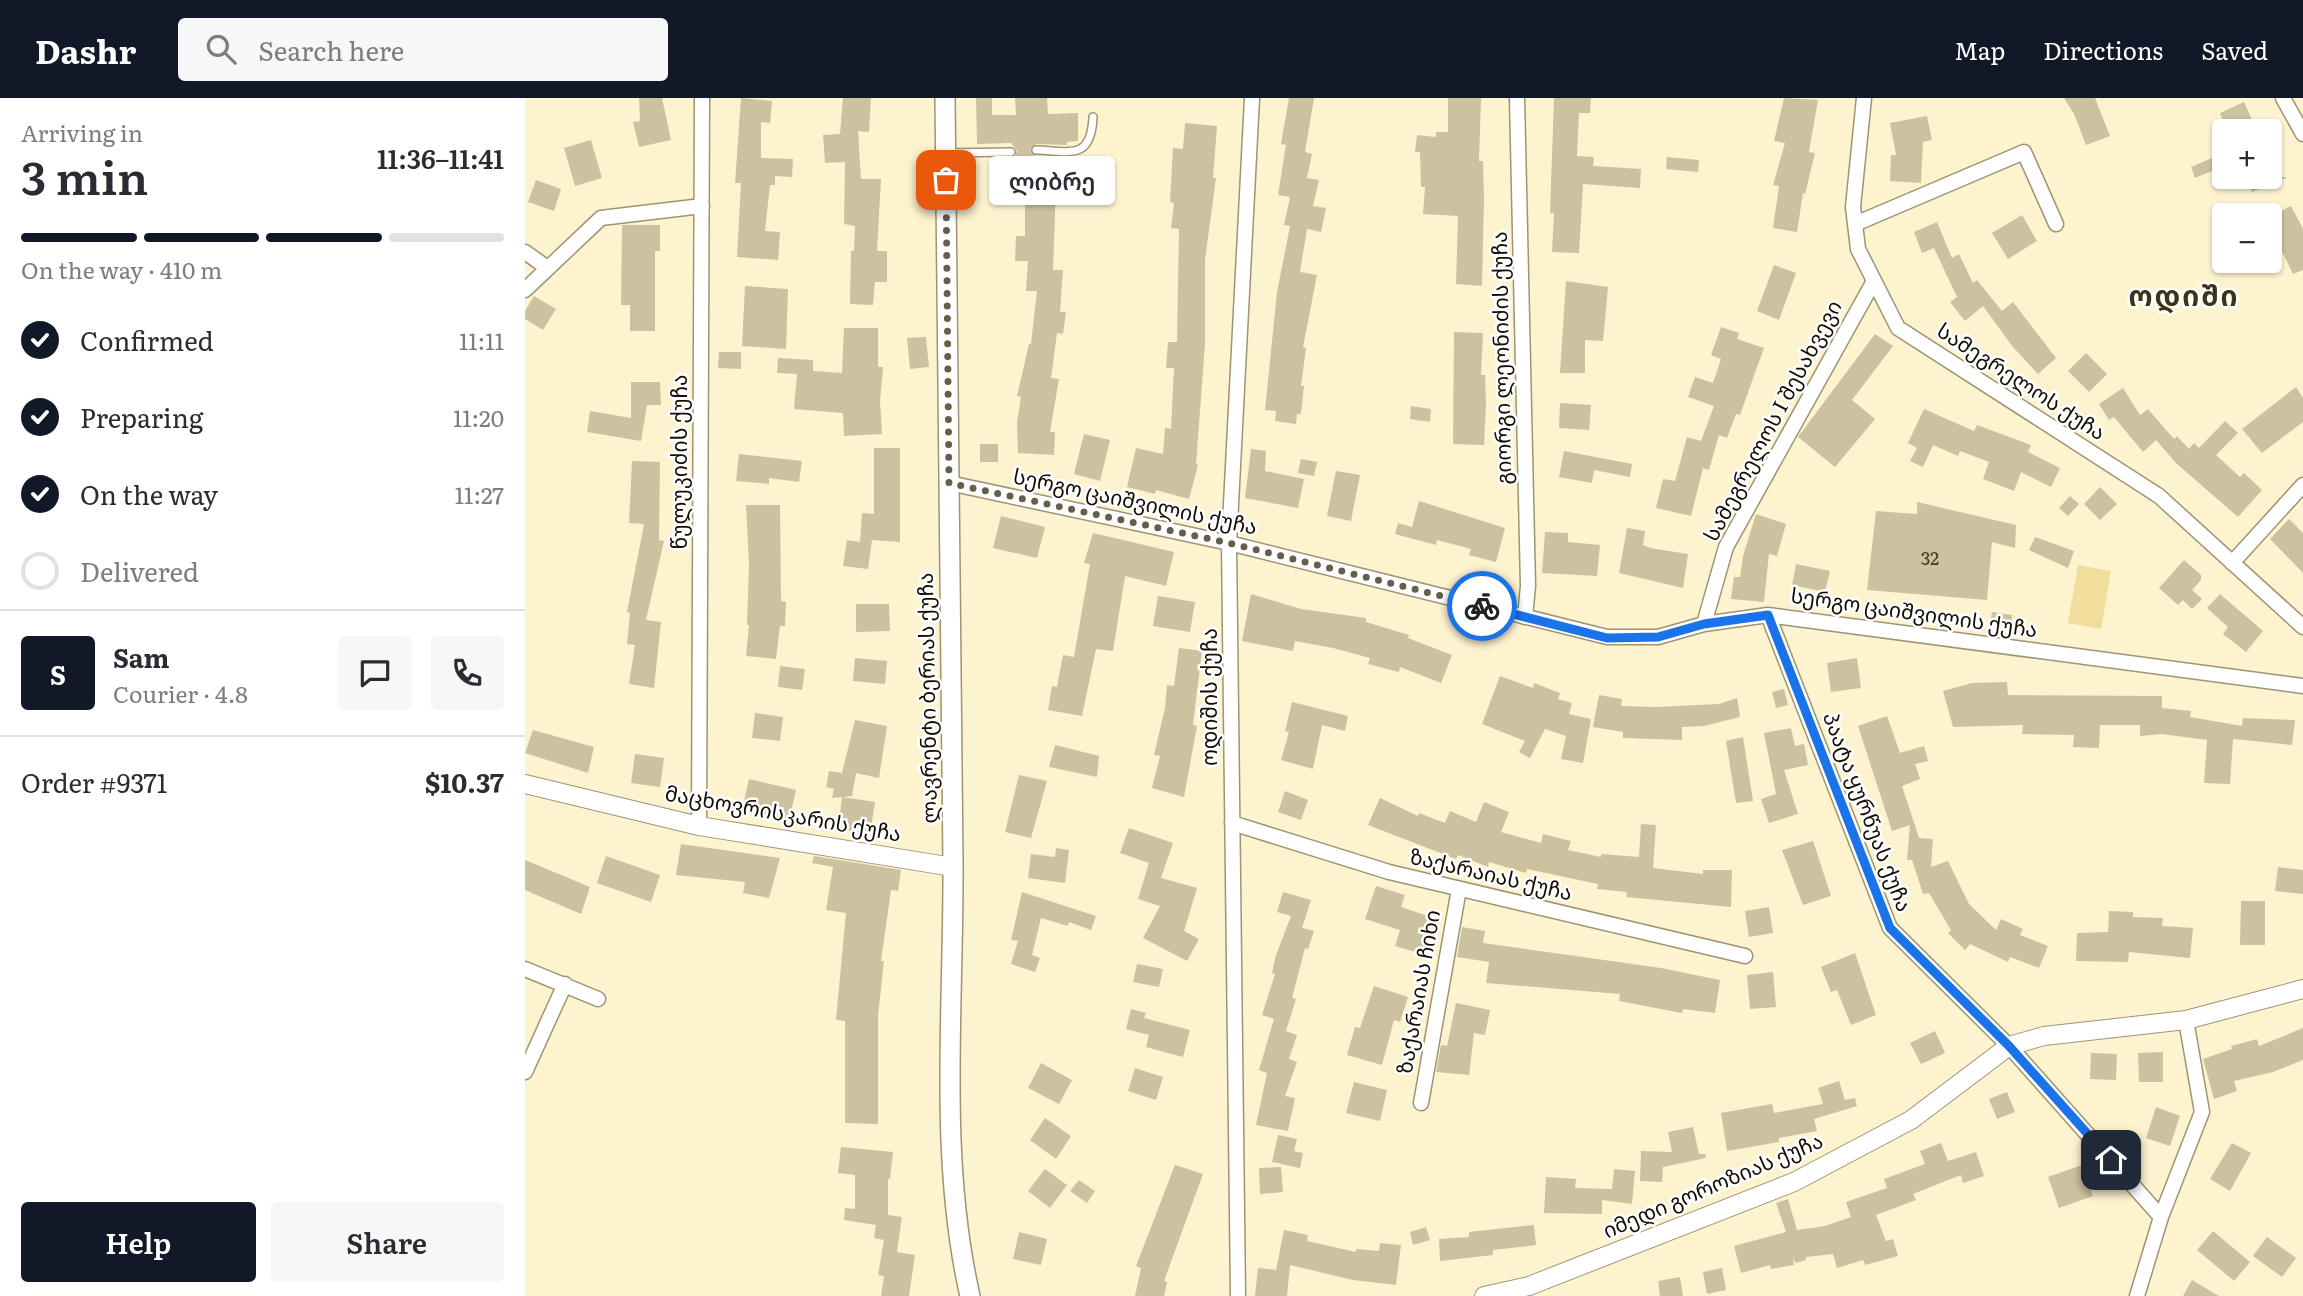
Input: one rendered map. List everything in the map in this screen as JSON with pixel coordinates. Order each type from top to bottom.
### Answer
[{"type":"main road","name":"ლავრენტი ბერიას ქუჩა","points":[[945,98],[953,866],[951,1150],[963,1262],[970,1296]]},
{"type":"street","name":"წულუკიძის ქუჩა","points":[[699,826],[702,98]]},
{"type":"street","name":"ოდიშის ქუჩა","points":[[1238,1296],[1229,543],[1251,98]]},
{"type":"street","name":"გიორგი ლეონიძის ქუჩა","points":[[1517,98],[1528,586],[1525,617]]},
{"type":"street","name":"სამეგრელოს ქუჩა","points":[[1864,98],[1853,208],[1858,250],[1898,328],[2159,496],[2303,627]]},
{"type":"street","points":[[2283,98],[2303,134]]},
{"type":"street","points":[[1855,224],[2024,152],[2056,224]]},
{"type":"street","points":[[525,290],[546,267],[601,218],[702,206]]},
{"type":"street","points":[[525,252],[546,267]]},
{"type":"street","name":"სამეგრელოს I შესახვევი","points":[[1704,624],[1726,547],[1874,281]]},
{"type":"street","name":"სერგო ცაიშვილის ქუჩა","points":[[949,483],[1229,543],[1607,638],[1658,637],[1704,624],[1768,615],[2303,686]]},
{"type":"street","points":[[2232,563],[2303,485]]},
{"type":"street","name":"პაატა ყურწუას ქუჩა","points":[[1768,615],[1890,928],[2009,1046],[2161,1217]]},
{"type":"street","name":"მაცხოვრისკარის ქუჩა","points":[[525,784],[699,826],[953,866]]},
{"type":"street","name":"ზაქარაიას ქუჩა","points":[[1231,822],[1389,872],[1745,956]]},
{"type":"street","name":"ზაქარაიას ჩიხი","points":[[1421,1103],[1459,888]]},
{"type":"street","points":[[525,969],[598,999]]},
{"type":"street","points":[[525,1072],[565,984]]},
{"type":"street","name":"იმედი გოროზიას ქუჩა","points":[[1485,1296],[1529,1286],[1794,1182],[1911,1120],[2009,1046],[2044,1036],[2186,1020],[2303,989]]},
{"type":"street","points":[[2137,1296],[2161,1217],[2202,1112],[2186,1020]]},
{"type":"lane","points":[[1036,150],[1079,151],[1086,147],[1091,137],[1093,117]]},
{"type":"lane","points":[[946,153],[1011,152]]},
{"type":"shaded area","points":[[2078,565],[2111,571],[2101,629],[2068,623]]},
{"type":"building","points":[[639,98],[662,98],[671,140],[639,147],[633,122],[640,121]]},
{"type":"building","points":[[741,98],[772,101],[770,123],[761,122],[761,158],[793,159],[792,177],[775,176],[775,185],[770,185],[765,231],[780,232],[778,260],[737,257],[741,183],[735,183]]},
{"type":"building","points":[[843,98],[871,98],[869,132],[858,131],[861,179],[881,179],[877,251],[887,251],[887,282],[875,282],[873,305],[850,304],[851,251],[854,251],[855,226],[844,224],[845,162],[825,163],[823,135],[840,134]]},
{"type":"building","points":[[976,98],[992,98],[992,115],[1016,115],[1015,98],[1047,98],[1048,114],[1078,113],[1078,141],[1067,142],[1067,145],[1036,144],[1030,149],[1035,156],[1067,158],[1067,186],[1056,186],[1053,270],[1063,270],[1060,312],[1066,312],[1063,334],[1057,333],[1051,378],[1059,379],[1050,432],[1055,432],[1054,455],[1018,453],[1017,422],[1021,397],[1017,396],[1031,344],[1037,291],[1026,291],[1028,261],[1015,261],[1016,236],[1025,236],[1025,186],[1020,186],[1020,157],[1015,157],[1017,151],[1011,143],[977,144]]},
{"type":"building","points":[[1289,98],[1314,98],[1305,152],[1312,154],[1307,178],[1319,180],[1313,206],[1326,208],[1321,232],[1307,229],[1300,272],[1317,275],[1303,347],[1306,348],[1301,386],[1304,386],[1301,414],[1297,414],[1296,424],[1275,421],[1276,411],[1265,410],[1277,292],[1290,226],[1284,225],[1290,197],[1278,195],[1286,145],[1281,144]]},
{"type":"building","points":[[1448,98],[1481,98],[1479,161],[1483,161],[1484,199],[1482,286],[1456,284],[1458,216],[1423,214],[1425,187],[1421,187],[1420,152],[1415,152],[1417,135],[1436,137],[1436,132],[1448,132]]},
{"type":"building","points":[[1554,98],[1591,98],[1590,113],[1579,113],[1577,156],[1594,157],[1593,166],[1641,169],[1640,188],[1583,184],[1579,253],[1552,252],[1554,213],[1550,213]]},
{"type":"building","points":[[1784,98],[1818,100],[1809,152],[1815,153],[1805,194],[1803,193],[1797,232],[1773,228],[1779,186],[1773,185],[1785,143],[1774,141]]},
{"type":"building","points":[[2064,98],[2095,98],[2110,136],[2086,145],[2074,114]]},
{"type":"building","points":[[2244,102],[2252,119],[2222,119],[2220,113]]},
{"type":"building","points":[[1927,116],[1932,140],[1923,142],[1921,183],[1890,181],[1891,155],[1896,155],[1890,123]]},
{"type":"building","points":[[1185,123],[1217,126],[1213,178],[1216,178],[1205,260],[1205,344],[1198,465],[1189,499],[1156,490],[1155,494],[1127,487],[1136,448],[1163,454],[1165,428],[1171,429],[1174,368],[1166,368],[1168,342],[1177,342],[1179,229],[1171,228],[1174,203],[1170,202],[1173,148],[1183,149]]},
{"type":"building","points":[[591,140],[602,178],[575,186],[564,148]]},
{"type":"building","points":[[1667,157],[1699,160],[1698,172],[1666,169]]},
{"type":"building","points":[[2212,158],[2212,171],[2195,178],[2191,167]]},
{"type":"building","points":[[536,180],[561,189],[554,211],[528,202]]},
{"type":"building","points":[[2291,206],[2303,229],[2303,270],[2293,274],[2282,252],[2282,211]]},
{"type":"building","points":[[2022,215],[2037,241],[2008,259],[1992,233]]},
{"type":"building","points":[[1937,222],[1952,258],[1959,254],[1973,283],[1977,280],[2002,311],[2013,302],[2056,358],[2038,374],[2013,347],[1983,306],[1965,321],[1950,302],[1957,297],[1934,248],[1922,253],[1914,232]]},
{"type":"building","points":[[622,225],[660,225],[660,251],[655,251],[655,331],[630,331],[630,305],[621,305]]},
{"type":"building","points":[[1774,265],[1796,273],[1779,320],[1757,311]]},
{"type":"building","points":[[1566,281],[1608,287],[1603,341],[1585,340],[1585,373],[1560,373]]},
{"type":"building","points":[[745,286],[788,289],[786,349],[742,346]]},
{"type":"building","points":[[534,296],[556,309],[543,330],[525,319],[525,311]]},
{"type":"building","points":[[1721,327],[1739,333],[1737,339],[1764,348],[1740,415],[1736,414],[1727,438],[1719,435],[1709,470],[1703,468],[1691,516],[1656,508],[1663,479],[1675,481],[1687,437],[1701,441],[1714,406],[1688,397],[1695,377],[1713,383],[1721,359],[1711,355]]},
{"type":"building","points":[[844,328],[878,328],[878,367],[883,367],[880,401],[882,434],[844,436],[843,413],[794,409],[797,374],[777,373],[778,358],[813,360],[813,371],[842,373]]},
{"type":"building","points":[[1454,332],[1483,333],[1481,375],[1485,375],[1486,403],[1484,445],[1453,444]]},
{"type":"building","points":[[1875,334],[1893,346],[1852,400],[1875,419],[1835,467],[1798,437]]},
{"type":"building","points":[[926,337],[929,367],[910,369],[907,338]]},
{"type":"building","points":[[719,352],[741,352],[741,369],[718,368]]},
{"type":"building","points":[[2086,353],[2107,374],[2089,392],[2068,371]]},
{"type":"building","points":[[631,382],[660,382],[661,405],[647,405],[641,441],[587,432],[590,411],[631,418]]},
{"type":"building","points":[[2296,387],[2303,398],[2303,422],[2262,453],[2242,429]]},
{"type":"building","points":[[2123,388],[2140,415],[2148,409],[2174,439],[2177,436],[2189,449],[2194,443],[2199,448],[2225,421],[2238,433],[2216,455],[2240,477],[2244,473],[2262,490],[2238,517],[2176,463],[2156,440],[2143,452],[2114,417],[2109,420],[2099,404]]},
{"type":"building","points":[[1560,403],[1591,405],[1589,430],[1559,428]]},
{"type":"building","points":[[1411,406],[1431,409],[1430,422],[1410,419]]},
{"type":"building","points":[[1924,409],[1974,431],[1977,425],[2031,445],[2028,452],[2060,468],[2051,487],[2021,472],[2014,491],[1983,479],[1989,462],[1960,451],[1958,456],[1933,445],[1923,467],[1910,461],[1917,448],[1908,443]]},
{"type":"building","points":[[1084,434],[1110,440],[1100,481],[1074,474]]},
{"type":"building","points":[[980,444],[998,444],[998,462],[980,462]]},
{"type":"building","points":[[874,448],[900,448],[900,542],[872,540],[868,569],[843,566],[847,540],[860,542],[862,513],[874,514]]},
{"type":"building","points":[[1251,449],[1266,451],[1265,471],[1304,479],[1298,508],[1245,498]]},
{"type":"building","points":[[1564,451],[1632,464],[1630,477],[1594,470],[1592,483],[1559,477]]},
{"type":"building","points":[[739,454],[802,461],[799,482],[769,478],[769,484],[736,481]]},
{"type":"building","points":[[1301,459],[1317,462],[1314,476],[1298,473]]},
{"type":"building","points":[[632,461],[660,462],[659,540],[664,541],[646,620],[661,622],[654,688],[629,684],[635,645],[627,644],[630,613],[627,612],[644,524],[629,523]]},
{"type":"building","points":[[1336,471],[1360,475],[1351,521],[1327,516]]},
{"type":"building","points":[[2100,487],[2117,504],[2100,520],[2084,504]]},
{"type":"building","points":[[2070,496],[2079,504],[2068,516],[2059,508]]},
{"type":"building","points":[[1419,501],[1505,528],[1496,562],[1469,555],[1471,549],[1437,540],[1436,545],[1395,534],[1398,523],[1412,527]]},
{"type":"building","points":[[1917,502],[2016,525],[2015,548],[1992,542],[1987,600],[1867,590],[1876,511],[1917,514]]},
{"type":"building","points":[[746,505],[780,505],[781,601],[786,602],[785,626],[780,626],[776,659],[746,656],[749,565]]},
{"type":"building","points":[[1756,514],[1786,524],[1777,556],[1769,554],[1764,602],[1731,599],[1734,577],[1740,577],[1743,556]]},
{"type":"building","points":[[1001,516],[1045,527],[1037,558],[993,548]]},
{"type":"building","points":[[2289,519],[2303,533],[2303,573],[2270,539]]},
{"type":"building","points":[[1627,528],[1645,531],[1643,545],[1650,548],[1688,554],[1683,588],[1619,573]]},
{"type":"building","points":[[1545,532],[1568,533],[1568,542],[1600,545],[1597,576],[1542,573]]},
{"type":"building","points":[[1093,533],[1174,552],[1166,586],[1125,576],[1113,651],[1096,649],[1082,716],[1048,710],[1052,686],[1057,687],[1063,655],[1074,657],[1090,564],[1084,563]]},
{"type":"building","points":[[2035,537],[2074,551],[2068,568],[2029,550]]},
{"type":"building","points":[[2184,560],[2201,575],[2201,580],[2192,590],[2202,599],[2192,609],[2183,600],[2178,605],[2159,588]]},
{"type":"building","points":[[1796,564],[1830,571],[1825,592],[1792,585]]},
{"type":"building","points":[[1251,594],[1301,609],[1366,618],[1366,622],[1409,635],[1408,638],[1452,655],[1441,683],[1400,667],[1399,672],[1368,664],[1370,658],[1333,648],[1295,641],[1293,651],[1242,641]]},
{"type":"building","points":[[2220,594],[2263,631],[2246,652],[2223,634],[2228,627],[2207,608]]},
{"type":"building","points":[[1158,596],[1195,602],[1190,632],[1153,626]]},
{"type":"building","points":[[856,604],[889,604],[890,631],[856,632]]},
{"type":"building","points":[[1992,612],[2012,615],[2011,626],[1990,624]]},
{"type":"building","points":[[1179,648],[1202,651],[1193,725],[1197,726],[1184,797],[1152,788],[1160,756],[1154,755],[1165,708],[1167,685],[1174,686]]},
{"type":"building","points":[[855,658],[887,661],[885,684],[853,681]]},
{"type":"building","points":[[1857,658],[1861,688],[1831,692],[1827,663]]},
{"type":"building","points":[[780,666],[805,669],[802,690],[778,687]]},
{"type":"building","points":[[1500,676],[1533,688],[1534,683],[1560,693],[1558,699],[1572,703],[1569,714],[1591,719],[1583,763],[1561,759],[1566,736],[1545,729],[1530,758],[1519,752],[1525,741],[1482,724]]},
{"type":"building","points":[[2007,682],[2008,695],[2162,696],[2162,708],[2191,711],[2190,717],[2242,726],[2243,718],[2295,720],[2292,745],[2233,739],[2230,784],[2204,783],[2207,740],[2162,734],[2140,736],[2140,725],[2100,725],[2099,748],[2073,747],[2074,735],[2022,734],[2023,725],[1953,727],[1943,691],[1972,683]]},
{"type":"building","points":[[1784,689],[1788,705],[1776,708],[1772,692]]},
{"type":"building","points":[[1599,695],[1622,699],[1621,706],[1656,707],[1719,704],[1737,698],[1740,717],[1704,726],[1682,727],[1682,740],[1623,738],[1623,732],[1593,727]]},
{"type":"building","points":[[1292,702],[1348,716],[1345,731],[1322,725],[1313,769],[1281,760],[1289,732],[1285,731]]},
{"type":"building","points":[[755,713],[783,717],[780,741],[752,738]]},
{"type":"building","points":[[1887,716],[1900,753],[1924,746],[1928,761],[1915,764],[1920,779],[1902,786],[1919,838],[1933,839],[1931,867],[1948,861],[1969,904],[1996,930],[2001,919],[2023,929],[2020,935],[2048,946],[2039,968],[2010,957],[2008,962],[1970,944],[1965,950],[1948,933],[1951,930],[1929,893],[1923,894],[1912,860],[1907,860],[1910,825],[1892,831],[1858,726]]},
{"type":"building","points":[[855,720],[887,726],[879,778],[856,773],[852,796],[832,798],[834,789],[826,787],[829,771],[842,773]]},
{"type":"building","points":[[1791,728],[1795,746],[1804,744],[1808,765],[1784,770],[1798,814],[1769,823],[1761,799],[1776,794],[1764,733]]},
{"type":"building","points":[[533,730],[594,747],[588,773],[525,753]]},
{"type":"building","points":[[1743,737],[1753,801],[1736,803],[1726,741]]},
{"type":"building","points":[[1055,745],[1099,756],[1097,777],[1049,767]]},
{"type":"building","points":[[635,754],[664,758],[660,787],[631,783]]},
{"type":"building","points":[[1019,775],[1047,781],[1031,838],[1005,832]]},
{"type":"building","points":[[749,779],[796,790],[789,821],[742,810]]},
{"type":"building","points":[[1285,791],[1308,800],[1301,820],[1278,812]]},
{"type":"building","points":[[842,797],[875,802],[870,834],[838,829]]},
{"type":"building","points":[[1380,798],[1418,816],[1419,813],[1445,823],[1450,811],[1476,822],[1484,802],[1509,812],[1501,832],[1541,843],[1543,834],[1571,841],[1568,850],[1601,857],[1601,854],[1639,857],[1641,824],[1656,825],[1653,868],[1703,874],[1703,870],[1732,870],[1731,907],[1626,897],[1627,892],[1597,889],[1598,884],[1527,869],[1526,873],[1489,862],[1488,867],[1458,855],[1456,859],[1368,825]]},
{"type":"building","points":[[1129,828],[1173,843],[1161,878],[1197,888],[1184,931],[1199,939],[1187,961],[1143,938],[1160,906],[1138,899],[1149,863],[1120,853]]},
{"type":"building","points":[[1813,841],[1831,896],[1803,905],[1782,850]]},
{"type":"building","points":[[681,844],[780,858],[769,898],[743,893],[745,882],[676,875]]},
{"type":"building","points":[[1056,848],[1069,850],[1065,883],[1028,878],[1031,854],[1055,857]]},
{"type":"building","points":[[606,856],[660,875],[651,902],[597,883]]},
{"type":"building","points":[[814,856],[901,870],[898,891],[891,890],[881,961],[884,961],[878,1016],[878,1124],[845,1123],[845,1021],[836,1020],[846,913],[826,910],[833,867],[812,863]]},
{"type":"building","points":[[525,860],[590,887],[581,914],[525,890]]},
{"type":"building","points":[[2278,867],[2303,870],[2303,894],[2275,891]]},
{"type":"building","points":[[1376,886],[1405,895],[1401,907],[1434,918],[1422,954],[1395,946],[1400,930],[1365,919]]},
{"type":"building","points":[[1022,892],[1096,916],[1091,930],[1069,922],[1068,926],[1041,918],[1032,955],[1040,958],[1035,972],[1011,964],[1018,941],[1011,940]]},
{"type":"building","points":[[1283,892],[1311,900],[1302,928],[1314,931],[1308,949],[1305,948],[1292,998],[1296,999],[1286,1031],[1297,1035],[1289,1059],[1297,1062],[1285,1096],[1295,1098],[1288,1131],[1256,1125],[1267,1073],[1259,1070],[1274,1019],[1262,1015],[1275,974],[1272,973],[1276,955],[1291,916],[1277,912]]},
{"type":"building","points":[[2241,901],[2265,901],[2265,945],[2240,945]]},
{"type":"building","points":[[1769,907],[1773,933],[1749,937],[1745,911]]},
{"type":"building","points":[[2109,911],[2133,912],[2133,917],[2163,918],[2162,926],[2193,928],[2190,958],[2129,952],[2128,962],[2076,961],[2077,933],[2108,932]]},
{"type":"building","points":[[1462,927],[1485,931],[1483,943],[1661,968],[1720,980],[1715,1013],[1683,1009],[1682,1013],[1619,1001],[1620,994],[1486,983],[1489,962],[1457,957]]},
{"type":"building","points":[[1855,953],[1876,1015],[1851,1025],[1837,990],[1831,992],[1821,967]]},
{"type":"building","points":[[1137,964],[1163,969],[1159,987],[1133,982]]},
{"type":"building","points":[[1773,972],[1776,1007],[1750,1009],[1747,975]]},
{"type":"building","points":[[1374,986],[1408,997],[1400,1022],[1394,1020],[1382,1065],[1347,1055],[1355,1027],[1360,1028]]},
{"type":"building","points":[[1456,1003],[1490,1010],[1485,1035],[1474,1033],[1469,1075],[1436,1072],[1441,1045],[1447,1046]]},
{"type":"building","points":[[1131,1009],[1146,1013],[1144,1018],[1190,1030],[1183,1057],[1146,1047],[1149,1035],[1126,1029]]},
{"type":"building","points":[[2303,1028],[2303,1060],[2273,1072],[2234,1081],[2237,1091],[2214,1099],[2203,1059],[2232,1049],[2231,1046],[2257,1039],[2259,1046]]},
{"type":"building","points":[[1935,1031],[1945,1053],[1921,1064],[1910,1043]]},
{"type":"building","points":[[2163,1052],[2163,1082],[2139,1082],[2138,1053]]},
{"type":"building","points":[[2091,1053],[2117,1054],[2116,1080],[2090,1079]]},
{"type":"building","points":[[1041,1063],[1072,1080],[1059,1104],[1028,1088]]},
{"type":"building","points":[[1135,1068],[1163,1077],[1156,1100],[1128,1091]]},
{"type":"building","points":[[1839,1081],[1845,1100],[1855,1098],[1857,1106],[1814,1119],[1817,1131],[1779,1138],[1779,1142],[1727,1151],[1721,1113],[1772,1104],[1774,1113],[1823,1104],[1818,1088]]},
{"type":"building","points":[[1354,1082],[1387,1090],[1380,1121],[1346,1113]]},
{"type":"building","points":[[2007,1092],[2015,1112],[1997,1119],[1989,1099]]},
{"type":"building","points":[[2156,1107],[2180,1116],[2170,1146],[2146,1138]]},
{"type":"building","points":[[1045,1118],[1071,1136],[1056,1159],[1030,1140]]},
{"type":"building","points":[[1693,1127],[1699,1154],[1705,1154],[1706,1158],[1663,1167],[1662,1182],[1640,1181],[1641,1151],[1672,1152],[1668,1132]]},
{"type":"building","points":[[1278,1135],[1297,1139],[1294,1151],[1303,1153],[1300,1168],[1272,1162]]},
{"type":"building","points":[[1941,1143],[1948,1161],[1976,1152],[1984,1176],[1963,1183],[1961,1175],[1913,1194],[1916,1200],[1876,1215],[1886,1241],[1893,1239],[1898,1256],[1865,1265],[1863,1260],[1837,1268],[1833,1254],[1806,1257],[1806,1260],[1796,1263],[1793,1259],[1794,1265],[1771,1269],[1770,1265],[1741,1273],[1734,1246],[1786,1232],[1776,1203],[1788,1199],[1797,1230],[1825,1226],[1851,1217],[1846,1202],[1887,1188],[1884,1179],[1925,1164],[1920,1151]]},
{"type":"building","points":[[2232,1143],[2251,1153],[2230,1191],[2210,1179]]},
{"type":"building","points":[[841,1147],[893,1152],[888,1179],[888,1215],[902,1217],[897,1252],[915,1255],[909,1296],[881,1296],[884,1276],[878,1275],[884,1240],[874,1238],[876,1225],[844,1220],[845,1208],[855,1209],[855,1175],[838,1173]]},
{"type":"building","points":[[1175,1165],[1203,1174],[1164,1281],[1167,1282],[1164,1296],[1135,1296],[1141,1268],[1136,1266]]},
{"type":"building","points":[[2082,1165],[2093,1196],[2059,1208],[2048,1177]]},
{"type":"building","points":[[1281,1167],[1283,1192],[1260,1194],[1259,1168]]},
{"type":"building","points":[[1045,1169],[1067,1185],[1050,1208],[1028,1191]]},
{"type":"building","points":[[1614,1169],[1635,1171],[1632,1204],[1602,1200],[1602,1214],[1544,1213],[1546,1177],[1576,1179],[1575,1188],[1612,1189]]},
{"type":"building","points":[[1079,1180],[1095,1191],[1087,1203],[1070,1191]]},
{"type":"building","points":[[1534,1225],[1536,1245],[1493,1250],[1493,1255],[1440,1261],[1439,1239],[1469,1237],[1469,1232]]},
{"type":"building","points":[[1426,1227],[1430,1240],[1413,1245],[1410,1232]]},
{"type":"building","points":[[1284,1230],[1308,1235],[1307,1241],[1356,1252],[1356,1249],[1379,1251],[1380,1243],[1401,1245],[1396,1285],[1353,1280],[1290,1265],[1287,1296],[1255,1296],[1258,1268],[1276,1270]]},
{"type":"building","points":[[2213,1231],[2250,1262],[2234,1281],[2197,1250]]},
{"type":"building","points":[[1019,1232],[1047,1239],[1041,1265],[1013,1259]]},
{"type":"building","points":[[2267,1237],[2296,1258],[2282,1277],[2253,1256]]},
{"type":"building","points":[[1722,1268],[1726,1290],[1707,1294],[1703,1272]]},
{"type":"building","points":[[1680,1277],[1683,1296],[1660,1296],[1658,1281]]},
{"type":"building","points":[[2192,1280],[2219,1296],[2183,1296]]},
{"type":"way so far","points":[[946,180],[949,483],[1229,543],[1482,606]]},
{"type":"place","name":"ლიბრე","points":[[946,180]]},
{"type":"district","name":"ოდიში","points":[[2184,296]]},
{"type":"route","points":[[1482,606],[1607,638],[1658,637],[1704,624],[1768,615],[1890,928],[2009,1046],[2111,1160]]}]
